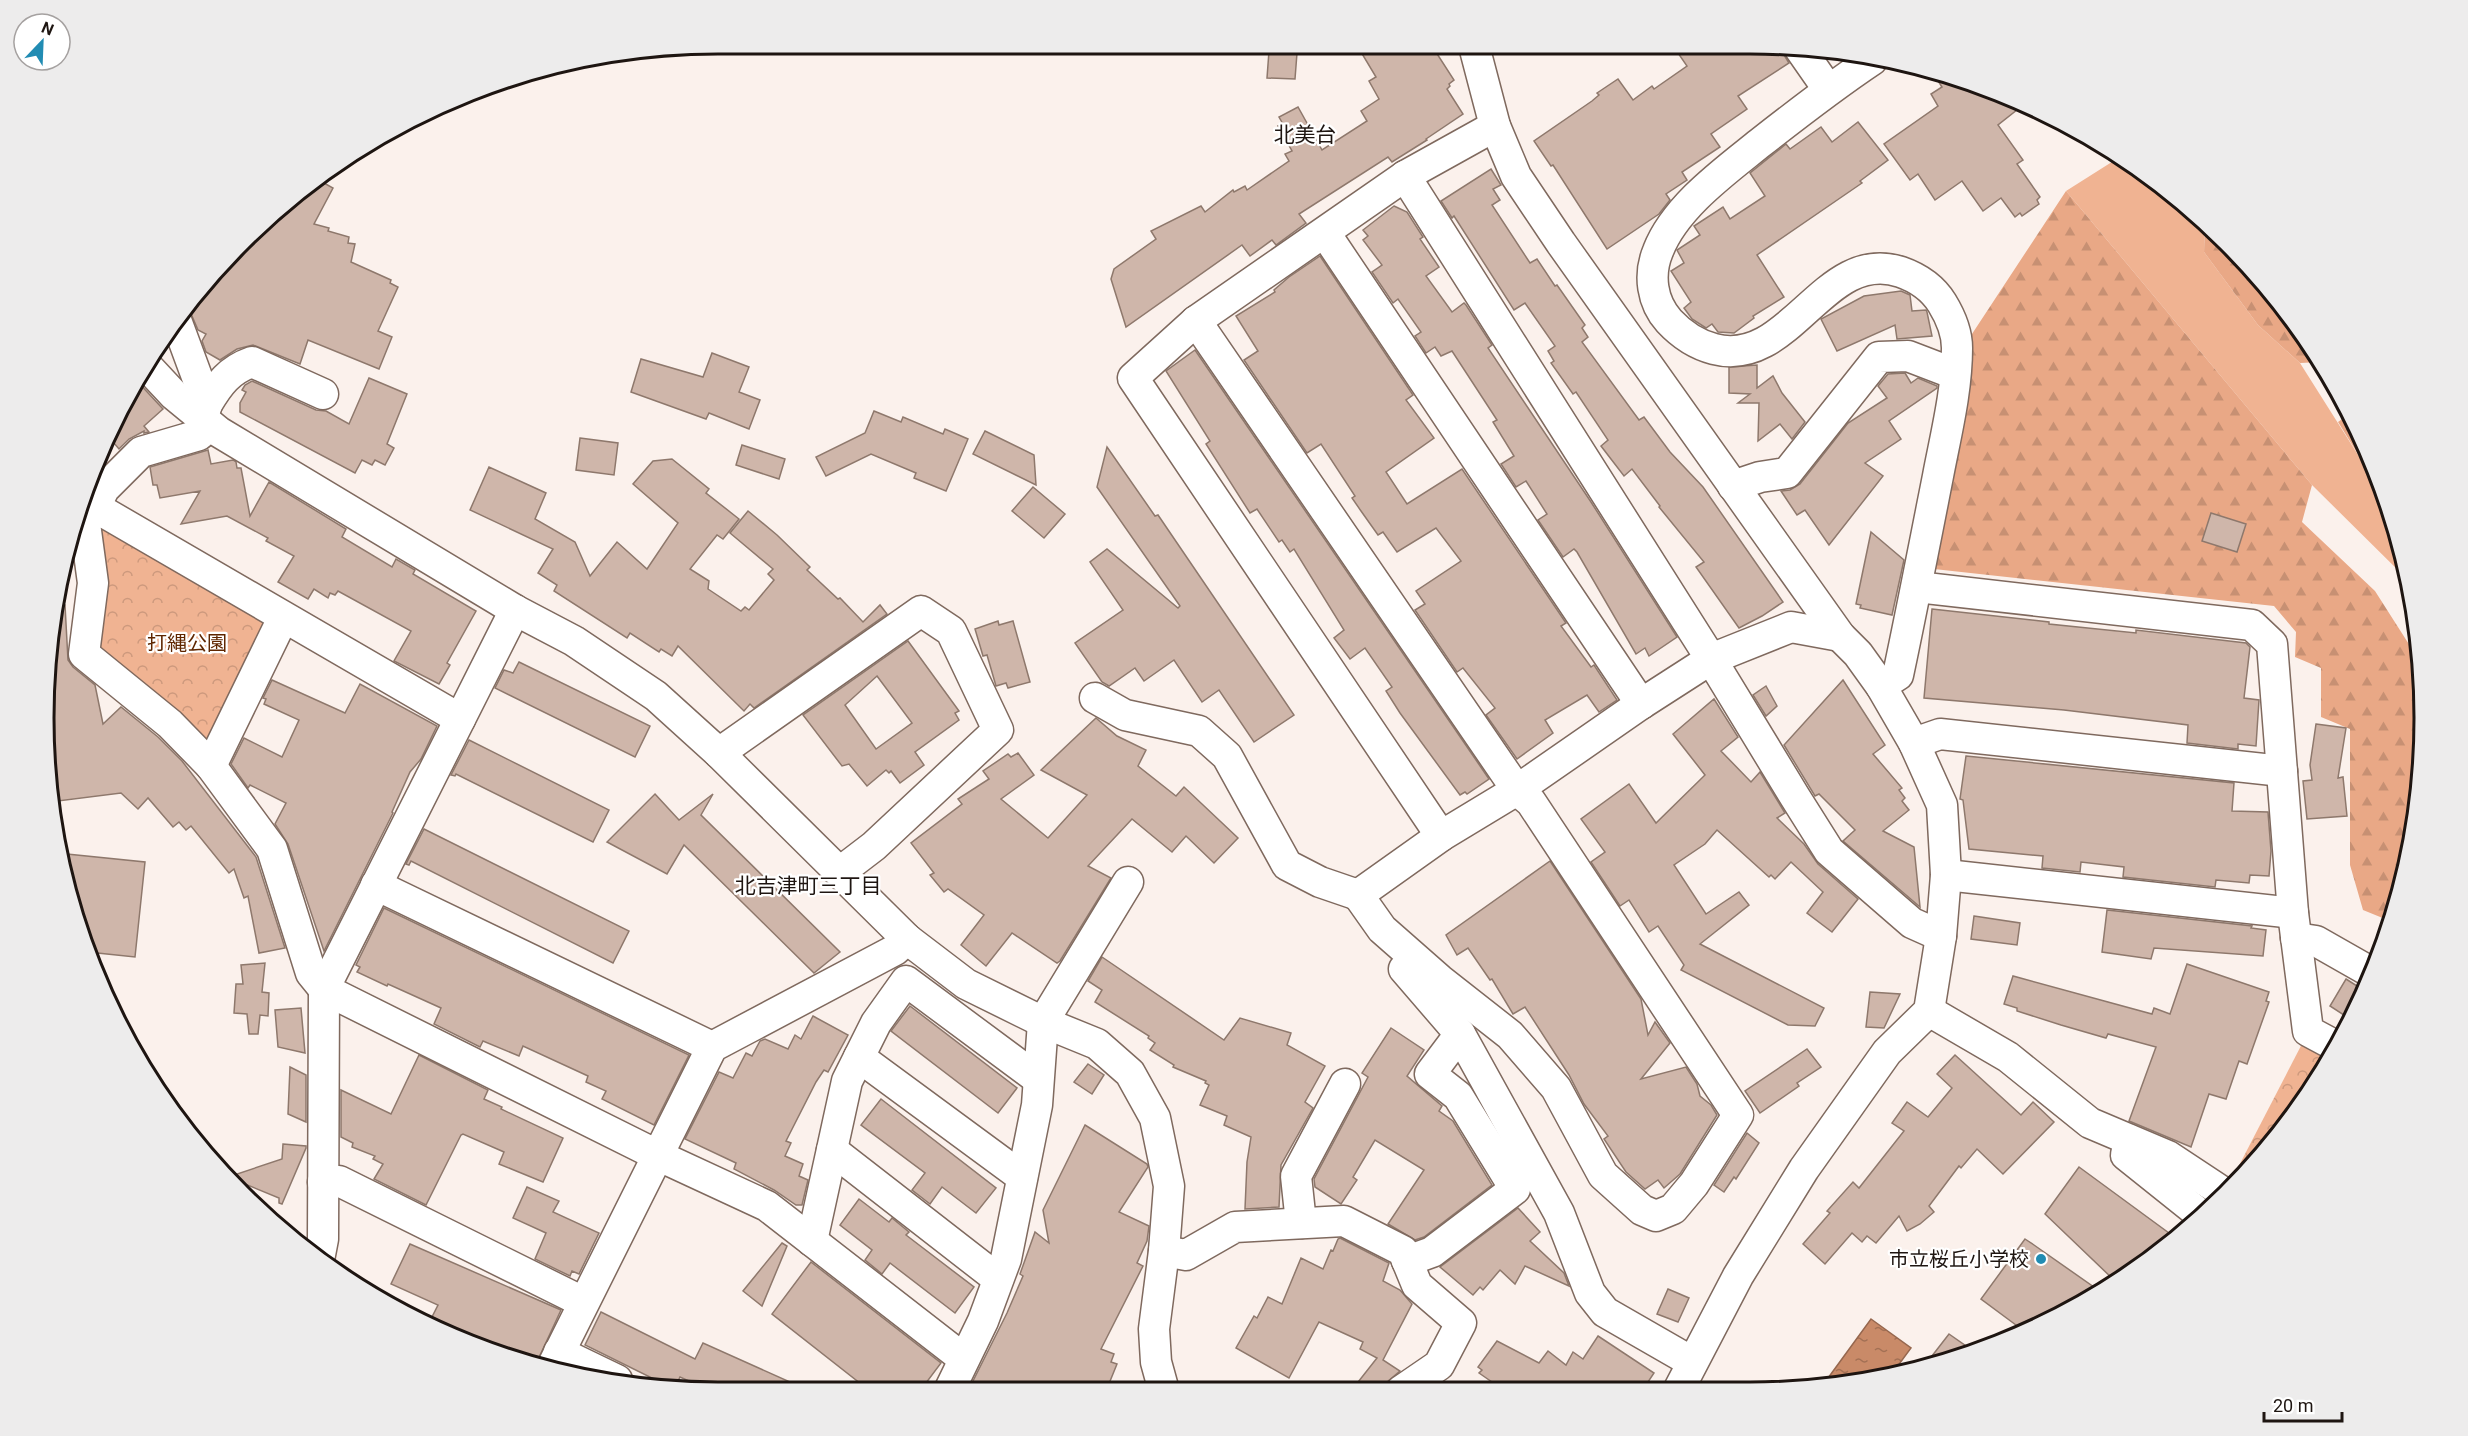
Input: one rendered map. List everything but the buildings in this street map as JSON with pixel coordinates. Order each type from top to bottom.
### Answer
[{"type":"street","points":[[1476,54],[1495,126],[1516,176],[1840,636],[1858,654],[1881,686],[1914,743],[1942,805],[1946,875],[1941,936],[1929,1011],[1887,1052],[1804,1169],[1738,1276],[1682,1382]]},
{"type":"street","points":[[1805,56],[1828,89]]},
{"type":"street","points":[[1865,65],[1828,89],[1720,175],[1699,195],[1680,216],[1658,250],[1652,271],[1654,291],[1661,312],[1678,331],[1697,344],[1727,352],[1760,345],[1797,320],[1836,283],[1865,269],[1892,269],[1920,278],[1941,302],[1954,330],[1957,347],[1953,397],[1898,675],[1881,686]]},
{"type":"street","points":[[1440,836],[1133,378],[1196,321],[1405,176],[1495,126]]},
{"type":"street","points":[[1405,176],[1712,659],[1829,851],[1912,923],[1941,936]]},
{"type":"street","points":[[1325,233],[1641,705]]},
{"type":"street","points":[[1095,698],[1125,716],[1199,731],[1227,756],[1287,865],[1320,882],[1358,895],[1382,928],[1440,980],[1510,1035],[1556,1088],[1604,1175],[1642,1210],[1656,1216],[1673,1209],[1694,1184],[1738,1115],[1531,801],[1517,790],[1196,321]]},
{"type":"street","points":[[179,330],[206,416]]},
{"type":"street","points":[[1733,486],[1760,477],[1786,473],[1879,357],[1908,356],[1955,374]]},
{"type":"street","points":[[86,514],[95,507],[104,489],[141,452],[199,435],[221,382],[237,367],[252,362],[323,394]]},
{"type":"street","points":[[152,371],[174,395],[206,416],[515,610],[574,641],[656,696],[719,753],[907,939],[966,984],[1043,1022],[1097,1044],[1130,1073],[1155,1118],[1169,1186],[1164,1251],[1154,1329],[1156,1362],[1162,1382]]},
{"type":"street","points":[[95,507],[460,719]]},
{"type":"street","points":[[85,520],[93,583],[84,654],[170,724],[211,766],[272,849],[311,973],[324,989],[657,1155],[767,1206],[964,1359]]},
{"type":"street","points":[[1917,587],[2252,625],[2272,645],[2295,925],[2308,1031],[2329,1042]]},
{"type":"street","points":[[321,1250],[323,1239],[324,989],[515,610]]},
{"type":"street","points":[[719,753],[921,611],[951,631],[998,730],[874,846],[840,872]]},
{"type":"street","points":[[211,766],[283,618]]},
{"type":"street","points":[[1358,895],[1440,836],[1517,790],[1712,659],[1791,627],[1840,636]]},
{"type":"street","points":[[1914,743],[1940,734],[2282,771]]},
{"type":"street","points":[[1946,875],[2295,925],[2316,941],[2364,969]]},
{"type":"street","points":[[953,1382],[983,1321],[1006,1259],[1037,1106],[1043,1022],[1128,882]]},
{"type":"street","points":[[376,885],[712,1047]]},
{"type":"street","points":[[576,1366],[555,1359],[712,1047],[895,950],[907,939]]},
{"type":"street","points":[[1404,948],[1395,958],[1460,1034],[1560,1213],[1590,1293],[1605,1312],[1692,1362]]},
{"type":"street","points":[[812,1241],[847,1081],[876,1023],[906,981],[1038,1079]]},
{"type":"street","points":[[1929,1011],[2008,1057],[2090,1123],[2168,1156],[2218,1189]]},
{"type":"street","points":[[1407,1261],[1432,1252],[1515,1189],[1458,1096],[1430,1074],[1460,1034]]},
{"type":"street","points":[[859,1057],[1022,1177]]},
{"type":"street","points":[[1301,1223],[1296,1176],[1345,1084]]},
{"type":"street","points":[[2128,1140],[2126,1155],[2195,1210]]},
{"type":"street","points":[[832,1150],[998,1279]]},
{"type":"street","points":[[323,1182],[339,1181],[583,1302]]},
{"type":"street","points":[[1164,1251],[1186,1255],[1236,1227],[1344,1221],[1403,1251],[1417,1285],[1461,1323],[1439,1365],[1414,1382]]},
{"type":"green space","points":[[2112,162],[2154,191],[2205,234],[2204,252],[2258,325],[2300,363],[2361,460],[2379,505],[2396,568],[2312,485],[2066,191]]},
{"type":"green space","points":[[2066,191],[2312,485],[2302,522],[2375,591],[2410,645],[2413,675],[2413,761],[2401,848],[2383,918],[2363,910],[2350,865],[2350,729],[2321,717],[2321,668],[2295,657],[2296,632],[2274,606],[1934,569],[1970,337]]},
{"type":"green space","points":[[2205,234],[2249,280],[2277,314],[2310,363],[2300,363],[2258,325],[2204,252]]},
{"type":"green space","points":[[2343,418],[2361,458],[2338,422]]},
{"type":"green space","name":"打縄公園","points":[[95,524],[271,618],[213,746],[201,746],[93,644]]},
{"type":"green space","points":[[2304,1040],[2324,1051],[2277,1122],[2237,1169]]},
{"type":"water","points":[[1871,1319],[1911,1348],[1899,1365],[1829,1377]]},
{"type":"place","name":"市立桜丘小学校","points":[[2041,1259]]},
{"type":"district","name":"北美台","points":[[1305,135]]},
{"type":"district","name":"北吉津町三丁目","points":[[808,886]]}]
